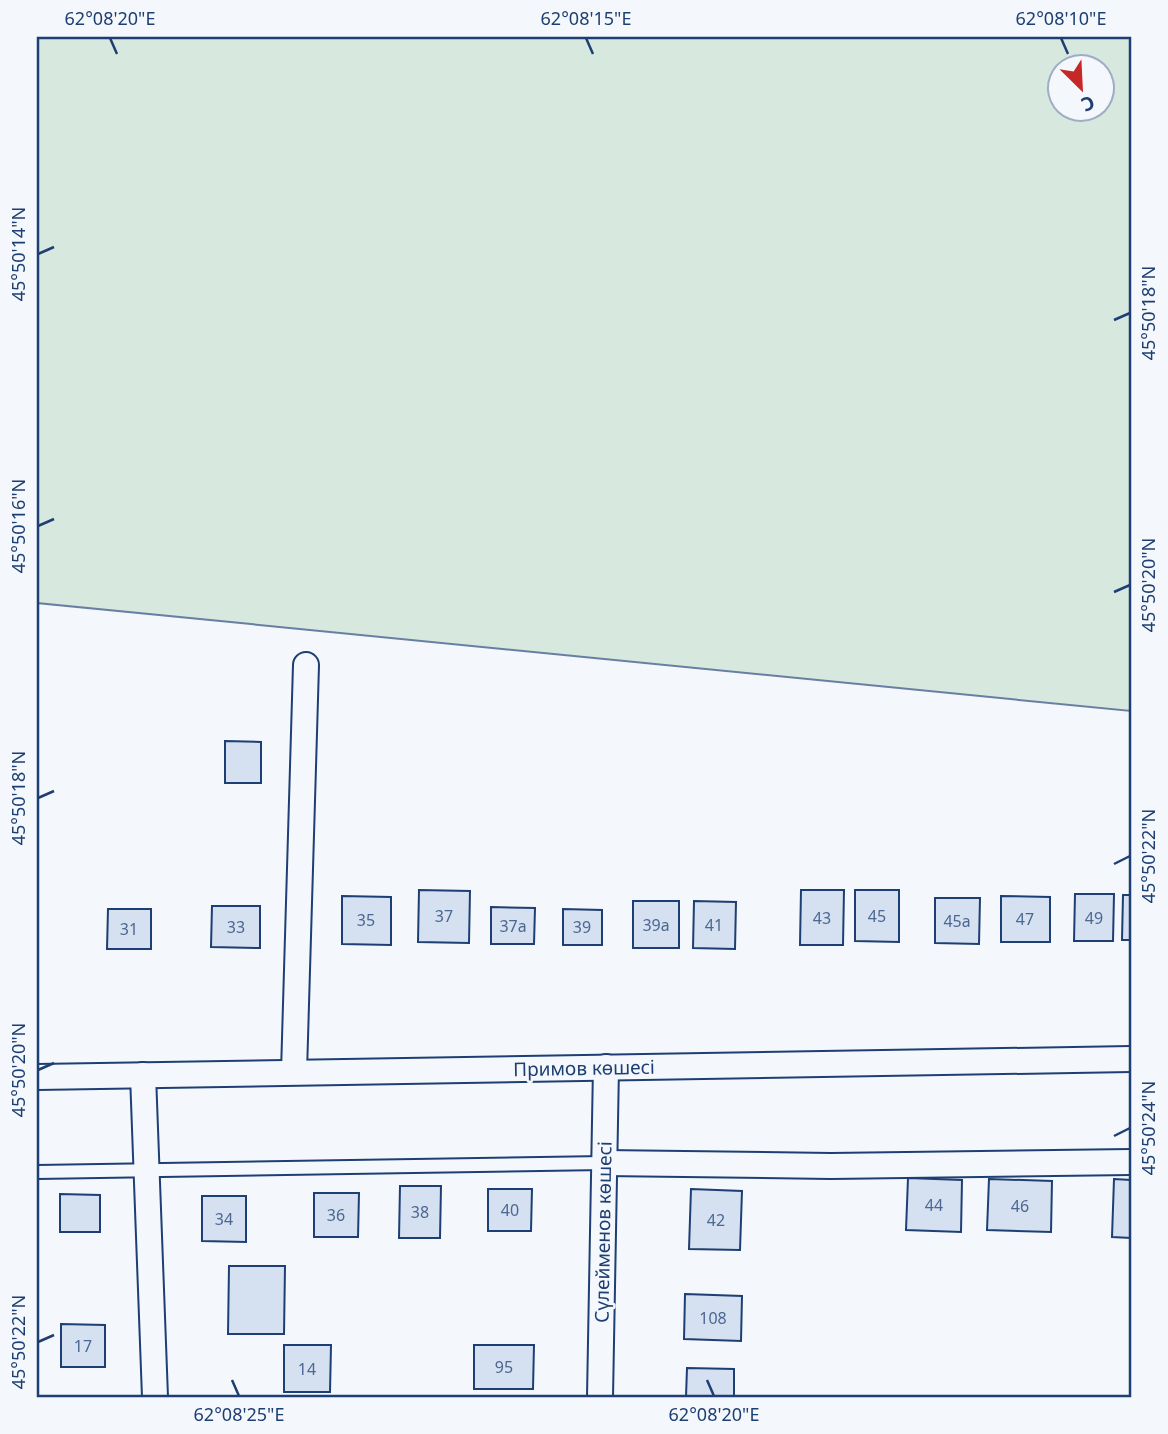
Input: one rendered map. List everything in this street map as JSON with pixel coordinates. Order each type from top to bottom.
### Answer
[{"type":"street","points":[[295,1072],[306,665]]},
{"type":"street","name":"Примов көшесі","points":[[37,1077],[1131,1059]]},
{"type":"street","name":"Сүлейменов көшесі","points":[[600,1397],[606,1067]]},
{"type":"street","points":[[143,1075],[155,1397]]},
{"type":"street","points":[[604,1163],[831,1167],[1131,1162]]},
{"type":"lane","points":[[37,1172],[604,1163]]},
{"type":"shaded area","points":[[37,37],[1131,37],[1131,711],[37,603]]},
{"type":"building","points":[[225,741],[261,742],[261,783],[225,783]]},
{"type":"building","points":[[419,890],[470,891],[469,943],[418,942]]},
{"type":"building","points":[[801,890],[844,890],[843,945],[800,945]]},
{"type":"building","points":[[855,890],[899,890],[899,942],[855,941]]},
{"type":"building","points":[[1075,894],[1114,894],[1113,941],[1074,941]]},
{"type":"building","points":[[1123,895],[1131,895],[1131,940],[1122,940]]},
{"type":"building","points":[[342,896],[391,897],[391,945],[342,944]]},
{"type":"building","points":[[1001,896],[1050,897],[1050,942],[1001,942]]},
{"type":"building","points":[[935,898],[980,898],[979,944],[935,943]]},
{"type":"building","points":[[633,901],[679,901],[679,948],[633,948]]},
{"type":"building","points":[[694,901],[736,902],[735,949],[693,948]]},
{"type":"building","points":[[212,906],[260,906],[260,948],[211,947]]},
{"type":"building","points":[[491,907],[535,908],[534,944],[491,944]]},
{"type":"building","points":[[108,909],[151,909],[151,949],[107,949]]},
{"type":"building","points":[[563,909],[602,910],[602,945],[563,945]]},
{"type":"building","points":[[908,1178],[962,1180],[961,1232],[906,1230]]},
{"type":"building","points":[[989,1179],[1052,1181],[1051,1232],[987,1230]]},
{"type":"building","points":[[1114,1179],[1131,1180],[1131,1238],[1112,1237]]},
{"type":"building","points":[[400,1186],[441,1186],[440,1238],[399,1238]]},
{"type":"building","points":[[488,1189],[532,1189],[531,1231],[488,1231]]},
{"type":"building","points":[[691,1189],[742,1191],[740,1250],[689,1249]]},
{"type":"building","points":[[314,1193],[359,1193],[358,1237],[314,1237]]},
{"type":"building","points":[[60,1194],[100,1195],[100,1232],[60,1232]]},
{"type":"building","points":[[202,1196],[246,1196],[246,1242],[202,1241]]},
{"type":"building","points":[[229,1266],[285,1266],[284,1334],[228,1334]]},
{"type":"building","points":[[685,1294],[742,1296],[741,1341],[684,1339]]},
{"type":"building","points":[[61,1324],[105,1325],[105,1367],[61,1367]]},
{"type":"building","points":[[284,1345],[331,1345],[330,1392],[284,1392]]},
{"type":"building","points":[[474,1345],[534,1345],[533,1389],[474,1389]]},
{"type":"building","points":[[687,1368],[734,1369],[734,1397],[686,1397]]}]
